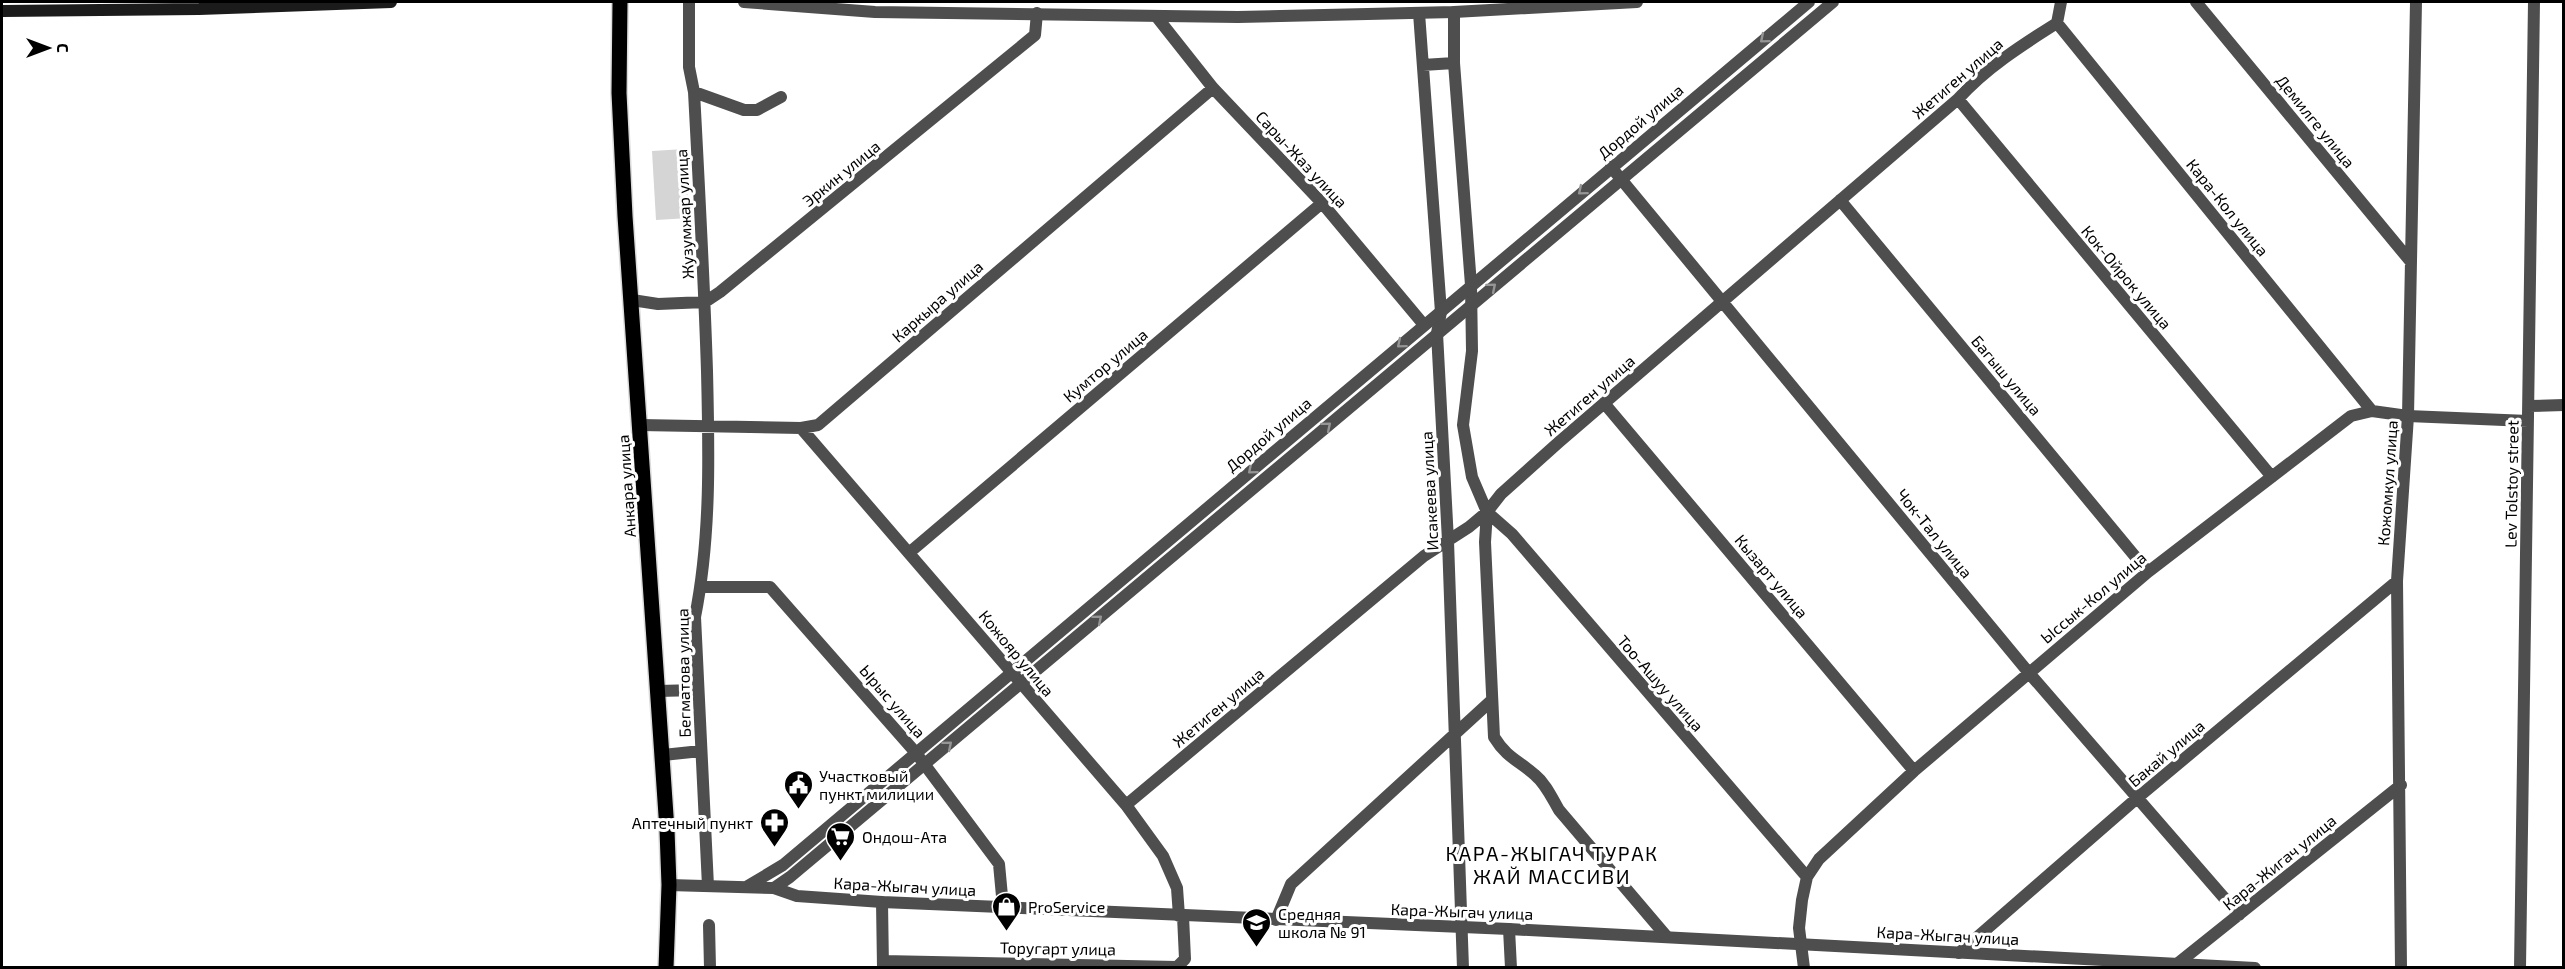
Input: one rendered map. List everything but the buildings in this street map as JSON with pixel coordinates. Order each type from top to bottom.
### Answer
[{"type":"main road","points":[[2,11],[199,9],[391,2]]},
{"type":"main road","name":"Анкара улица","points":[[620,2],[619,93],[663,755],[669,885],[666,968]]},
{"type":"street","name":"Жузумжар улица","points":[[689,2],[689,67],[694,92],[705,302],[708,425]]},
{"type":"street","points":[[744,2],[864,11],[1238,17],[1454,12],[1637,2]]},
{"type":"street","points":[[1794,15],[1795,2]]},
{"type":"street","name":"Дордой улица","points":[[745,887],[783,865],[1809,2]]},
{"type":"street","points":[[2057,23],[2061,2]]},
{"type":"street","name":"Демилге улица","points":[[2196,2],[2411,262]]},
{"type":"street","name":"Кожомкул улица","points":[[2401,968],[2401,785],[2397,581],[2408,416],[2416,2]]},
{"type":"street","name":"Lev Tolstoy street","points":[[2520,968],[2534,2]]},
{"type":"street","name":"Дордой улица","points":[[774,888],[1021,684],[1826,4]]},
{"type":"street","points":[[1454,12],[1454,63],[1472,305],[1472,351],[1463,425],[1472,477],[1487,512],[1485,542],[1494,737],[1502,750],[1535,775],[1547,789],[1559,810],[1667,937]]},
{"type":"street","name":"Эркин улица","points":[[705,302],[1035,35],[1037,13]]},
{"type":"street","name":"Исакеева улица","points":[[1419,13],[1441,312],[1437,333],[1448,541],[1463,968]]},
{"type":"street","name":"Сары-Жаз улица","points":[[1156,16],[1213,87],[1322,203],[1424,325]]},
{"type":"street","name":"Жетиген улица","points":[[1126,805],[1415,564],[1487,512],[1501,494],[1958,99],[1972,83],[2015,49],[2057,23]]},
{"type":"street","name":"Кара-Кол улица","points":[[2057,23],[2372,411]]},
{"type":"street","points":[[1423,65],[1454,63]]},
{"type":"street","name":"Каркыра улица","points":[[640,425],[801,428],[818,425],[1213,87]]},
{"type":"street","points":[[694,92],[744,110],[757,110],[781,97]]},
{"type":"street","name":"Кок-Ойрок улица","points":[[1958,99],[2272,477]]},
{"type":"street","name":"Чок-Тал улица","points":[[1611,167],[2029,673],[2239,915]]},
{"type":"street","name":"Багыш улица","points":[[1840,200],[2148,572]]},
{"type":"street","name":"Кумтор улица","points":[[910,552],[1322,203]]},
{"type":"street","points":[[632,300],[658,304],[705,302]]},
{"type":"street","name":"Кызарт улица","points":[[1604,403],[1914,771]]},
{"type":"street","points":[[2529,406],[2564,405]]},
{"type":"street","name":"Ыссык-Кол улица","points":[[1804,968],[1800,919],[1807,877],[1819,859],[1914,771],[2148,572],[2351,416],[2372,411],[2408,416],[2528,421]]},
{"type":"street","name":"Бегматова улица","points":[[708,425],[706,520],[701,587],[695,617],[708,886]]},
{"type":"street","name":"Кожояр улица","points":[[801,428],[1126,805],[1163,856],[1177,888],[1181,916]]},
{"type":"street","name":"Тоо-Ашуу улица","points":[[1487,512],[1512,534],[1807,877]]},
{"type":"street","name":"Бакай улица","points":[[1959,953],[2136,799],[2397,581]]},
{"type":"street","name":"Ырыс улица","points":[[701,587],[770,587],[916,753],[999,864],[1004,907]]},
{"type":"street","points":[[658,691],[698,690]]},
{"type":"street","points":[[1276,920],[1291,884],[1492,700]]},
{"type":"street","points":[[663,755],[701,752]]},
{"type":"street","name":"Кара-Жигач улица","points":[[2177,964],[2401,785]]},
{"type":"street","points":[[790,877],[790,894]]},
{"type":"street","name":"Кара-Жыгач улица","points":[[669,885],[774,888],[790,894],[882,902],[1509,929],[2255,968]]},
{"type":"street","points":[[882,902],[883,964]]},
{"type":"street","name":"Торугарт улица","points":[[883,964],[1177,967],[1185,959],[1181,916]]},
{"type":"street","points":[[709,925],[710,968]]},
{"type":"street","points":[[1509,929],[1511,968]]},
{"type":"shaded area","points":[[685,149],[689,218],[656,220],[652,151]]},
{"type":"place","name":"Участковый пункт милиции","points":[[798,810]]},
{"type":"place","name":"Аптечный пункт","points":[[774,848]]},
{"type":"place","name":"Ондош-Ата","points":[[841,862]]},
{"type":"place","name":"ProService","points":[[1007,932]]},
{"type":"place","name":"Средняя школа № 91","points":[[1257,948]]},
{"type":"district","name":"КАРА-ЖЫГАЧ ТУРАК ЖАЙ МАССИВИ","points":[[1552,864]]}]
